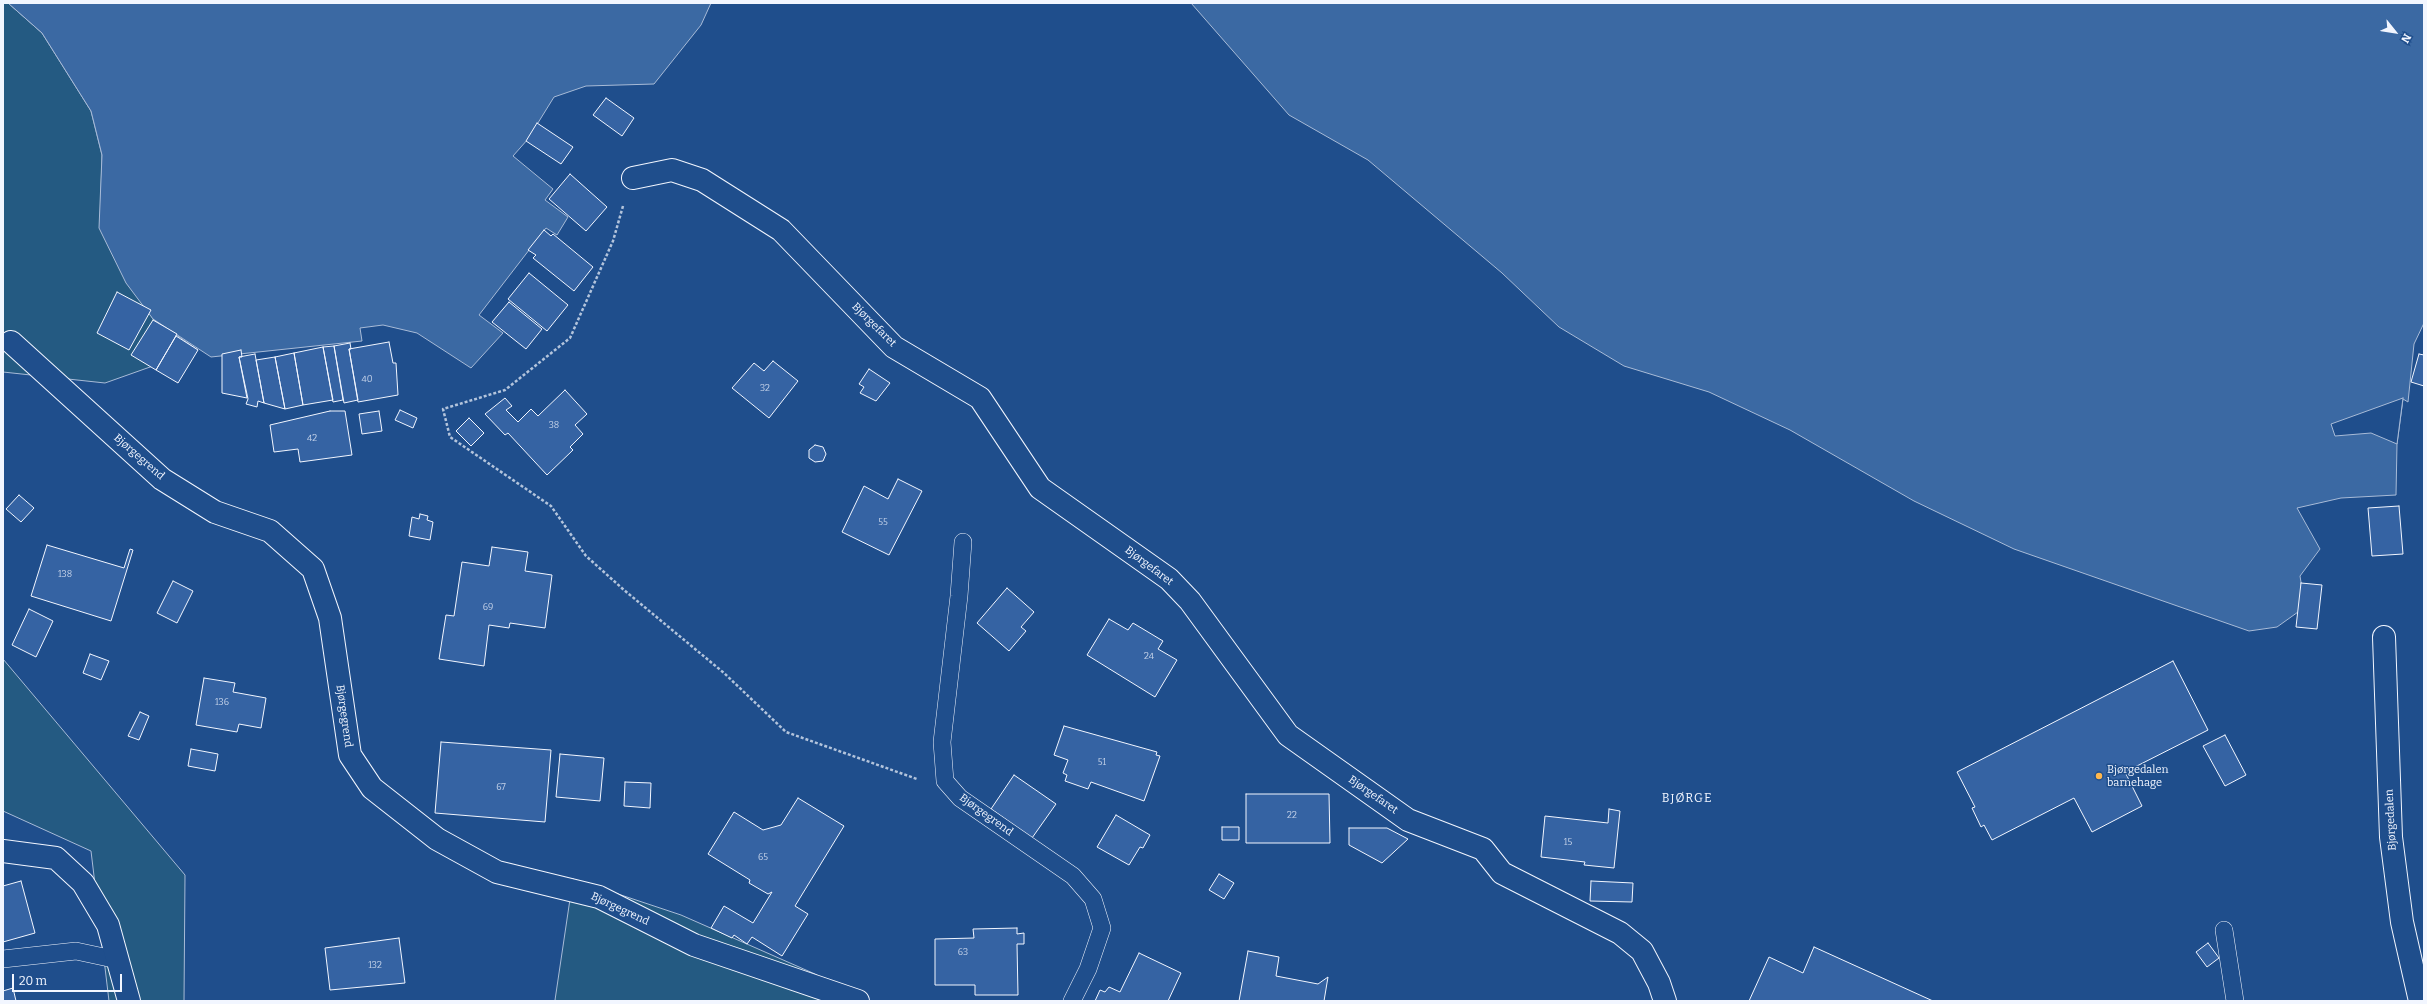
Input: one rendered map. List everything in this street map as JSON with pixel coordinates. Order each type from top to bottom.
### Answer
[{"type":"street","name":"Bjørgefaret","points":[[633,178],[672,170],[702,180],[781,230],[894,347],[980,398],[1040,488],[1169,579],[1190,601],[1288,735],[1408,820],[1483,849],[1502,872],[1620,933],[1642,951],[1659,983],[1665,1001]]},
{"type":"street","name":"Bjørgegrend","points":[[6,341],[162,478],[215,512],[270,531],[313,569],[330,618],[350,754],[372,788],[437,839],[498,872],[599,897],[694,945],[858,1001]]},
{"type":"street","name":"Bjørgedalen","points":[[2384,637],[2391,837],[2402,922],[2420,1001]]},
{"type":"street","points":[[3,851],[56,858],[83,883],[108,926],[129,1001]]},
{"type":"lane","points":[[945,781],[942,742],[960,596],[963,542]]},
{"type":"lane","name":"Bjørgegrend","points":[[945,781],[960,798],[1073,876],[1093,899],[1102,928],[1088,969],[1072,1001]]},
{"type":"lane","points":[[2224,930],[2235,1001]]},
{"type":"lane","points":[[3,959],[76,951],[118,960]]},
{"type":"path","points":[[633,178],[613,242],[570,338],[505,390],[443,409],[450,437],[551,506],[586,556],[624,590],[724,673],[786,732],[916,779],[945,781]]},
{"type":"shaded area","points":[[3,3],[8,3],[42,33],[91,111],[102,155],[100,228],[153,319],[198,350],[105,383],[3,372]]},
{"type":"shaded area","points":[[8,3],[711,3],[701,25],[654,84],[586,86],[554,97],[528,139],[513,156],[553,189],[545,200],[568,217],[557,235],[546,228],[479,315],[503,333],[471,368],[417,333],[383,325],[360,328],[362,341],[211,357],[153,319],[126,283],[99,228],[102,155],[91,111],[42,33]]},
{"type":"shaded area","points":[[1191,3],[2424,3],[2424,323],[2414,344],[2408,402],[2403,399],[2397,444],[2396,495],[2341,498],[2297,508],[2320,549],[2300,576],[2305,607],[2277,627],[2249,631],[2014,549],[1914,501],[1790,430],[1709,392],[1624,366],[1559,327],[1502,273],[1368,160],[1289,115]]},
{"type":"shaded area","points":[[3,659],[185,875],[184,1001],[109,1001],[91,851],[3,811]]},
{"type":"shaded area","points":[[573,879],[681,915],[815,974],[864,1001],[557,1001],[555,1000]]},
{"type":"pier","points":[[2403,398],[2397,444],[2371,433],[2335,436],[2331,424]]},
{"type":"building","points":[[606,98],[634,118],[622,136],[593,115]]},
{"type":"building","points":[[537,123],[573,147],[561,164],[526,141]]},
{"type":"building","points":[[570,174],[607,207],[586,231],[549,199]]},
{"type":"building","points":[[544,230],[551,236],[553,234],[593,267],[574,291],[533,258],[536,255],[528,250]]},
{"type":"building","points":[[529,273],[568,305],[547,331],[508,299]]},
{"type":"building","points":[[117,292],[151,310],[129,350],[97,333]]},
{"type":"building","points":[[509,302],[542,329],[526,349],[492,322]]},
{"type":"building","points":[[153,320],[177,334],[156,370],[131,355]]},
{"type":"building","points":[[176,336],[198,350],[178,383],[156,370]]},
{"type":"building","points":[[389,342],[393,363],[396,363],[398,395],[358,402],[349,349]]},
{"type":"building","points":[[350,343],[351,349],[349,349],[358,400],[344,403],[334,346]]},
{"type":"building","points":[[334,346],[343,400],[333,402],[323,347]]},
{"type":"building","points":[[323,347],[333,400],[303,405],[294,353]]},
{"type":"building","points":[[241,350],[242,357],[239,357],[247,398],[222,393],[222,354]]},
{"type":"building","points":[[294,353],[303,405],[285,409],[275,357]]},
{"type":"building","points":[[255,354],[264,403],[258,401],[257,407],[246,404],[248,399],[239,357]]},
{"type":"building","points":[[2419,354],[2424,355],[2424,386],[2411,382]]},
{"type":"building","points":[[275,357],[285,409],[264,403],[256,360]]},
{"type":"building","points":[[773,361],[798,381],[769,418],[732,388],[754,363],[764,371]]},
{"type":"building","points":[[869,369],[890,383],[876,401],[860,393],[864,387],[859,384]]},
{"type":"building","points":[[565,390],[587,414],[575,425],[583,434],[570,447],[573,450],[547,475],[508,433],[505,435],[485,414],[505,398],[512,406],[506,410],[518,422],[531,409],[538,416]]},
{"type":"building","points":[[400,410],[417,418],[413,428],[395,420]]},
{"type":"building","points":[[330,411],[345,411],[352,455],[300,462],[298,449],[274,452],[270,425]]},
{"type":"building","points":[[379,411],[382,431],[362,434],[359,414]]},
{"type":"building","points":[[469,418],[484,433],[471,446],[456,431]]},
{"type":"building","points":[[815,445],[823,447],[826,454],[823,461],[815,462],[809,458],[809,450]]},
{"type":"building","points":[[898,479],[922,491],[889,555],[842,532],[864,486],[888,499]]},
{"type":"building","points":[[19,495],[34,508],[21,522],[6,509]]},
{"type":"building","points":[[2399,506],[2403,554],[2372,556],[2368,508]]},
{"type":"building","points":[[420,514],[428,516],[427,520],[433,522],[430,540],[409,536],[412,517],[419,519]]},
{"type":"building","points":[[47,545],[124,568],[130,549],[133,550],[111,621],[31,596]]},
{"type":"building","points":[[492,547],[528,552],[525,571],[552,575],[545,628],[510,623],[509,628],[489,625],[484,666],[439,659],[446,615],[454,616],[462,562],[489,566]]},
{"type":"building","points":[[173,581],[193,591],[177,623],[157,613]]},
{"type":"building","points":[[2301,583],[2322,585],[2317,629],[2296,627]]},
{"type":"building","points":[[1007,588],[1034,612],[1021,627],[1026,631],[1009,651],[977,623]]},
{"type":"building","points":[[29,609],[53,621],[36,657],[12,645]]},
{"type":"building","points":[[1109,619],[1128,630],[1133,623],[1163,641],[1158,649],[1177,660],[1155,697],[1087,655]]},
{"type":"building","points":[[90,654],[109,661],[101,680],[83,673]]},
{"type":"building","points":[[2173,661],[2208,730],[2125,772],[2142,806],[2092,832],[2074,798],[1992,840],[1984,825],[1981,827],[1972,808],[1975,807],[1957,772]]},
{"type":"building","points":[[204,678],[235,683],[233,692],[266,698],[261,728],[239,724],[237,732],[196,725]]},
{"type":"building","points":[[140,712],[149,716],[139,740],[128,736]]},
{"type":"building","points":[[1064,726],[1157,752],[1156,755],[1160,756],[1144,801],[1091,782],[1088,789],[1065,781],[1067,775],[1063,773],[1068,760],[1054,755]]},
{"type":"building","points":[[2225,735],[2246,775],[2225,786],[2203,746]]},
{"type":"building","points":[[441,742],[551,750],[545,822],[435,813]]},
{"type":"building","points":[[191,749],[218,754],[215,771],[188,766]]},
{"type":"building","points":[[560,754],[604,758],[600,801],[556,797]]},
{"type":"building","points":[[1014,775],[1056,804],[1032,838],[991,809]]},
{"type":"building","points":[[625,782],[651,783],[650,808],[624,806]]},
{"type":"building","points":[[1246,794],[1329,794],[1330,843],[1246,843]]},
{"type":"building","points":[[798,798],[844,826],[795,906],[808,914],[782,956],[752,937],[747,944],[734,935],[732,938],[711,928],[724,906],[753,923],[772,892],[768,894],[749,883],[750,880],[708,854],[734,812],[763,830],[781,825]]},
{"type":"building","points":[[1609,809],[1620,811],[1614,868],[1584,865],[1585,862],[1541,857],[1545,816],[1608,823]]},
{"type":"building","points":[[1116,815],[1150,835],[1143,848],[1140,847],[1129,865],[1097,847]]},
{"type":"building","points":[[1222,827],[1239,827],[1239,840],[1222,840]]},
{"type":"building","points":[[1349,828],[1387,828],[1408,839],[1382,863],[1349,845]]},
{"type":"building","points":[[1219,874],[1234,883],[1224,899],[1209,890]]},
{"type":"building","points":[[21,881],[35,933],[3,942],[3,886]]},
{"type":"building","points":[[1591,881],[1633,883],[1632,902],[1590,901]]},
{"type":"building","points":[[1017,928],[1017,934],[1024,933],[1024,944],[1017,944],[1018,995],[975,995],[975,985],[935,985],[935,939],[974,938],[973,929]]},
{"type":"building","points":[[399,938],[405,983],[330,990],[325,948]]},
{"type":"building","points":[[2208,943],[2219,958],[2207,967],[2196,952]]},
{"type":"building","points":[[1814,947],[1933,1001],[1749,1001],[1769,957],[1803,973]]},
{"type":"building","points":[[1248,951],[1279,957],[1276,976],[1318,984],[1328,977],[1324,1001],[1239,1001]]},
{"type":"building","points":[[1139,953],[1181,973],[1168,1001],[1095,1001],[1100,990],[1105,992],[1109,987],[1120,992]]},
{"type":"building","points":[[13,988],[16,1001],[3,1001],[3,991]]},
{"type":"place","name":"Bjørgedalen barnehage","points":[[2099,776]]},
{"type":"district","name":"BJØRGE","points":[[1687,799]]}]
